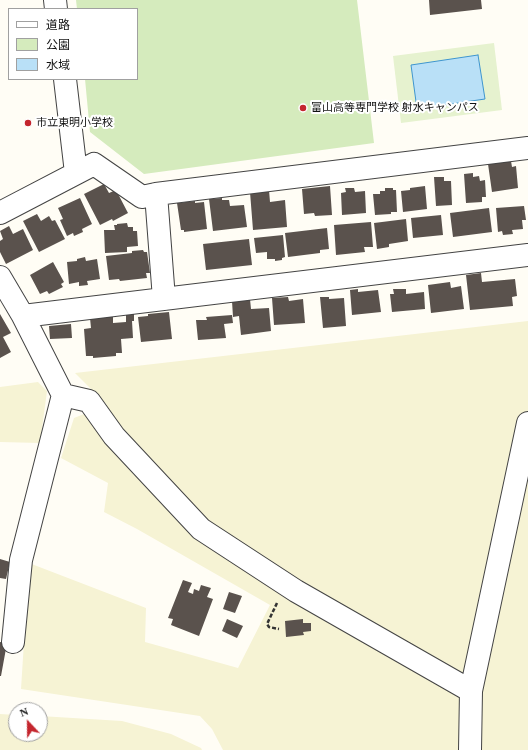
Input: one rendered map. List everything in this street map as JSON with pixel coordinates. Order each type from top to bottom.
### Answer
[{"type":"street","points":[[64,80],[76,173]]},
{"type":"street","points":[[0,213],[94,164],[142,197],[156,194],[528,148]]},
{"type":"street","points":[[156,194],[164,299]]},
{"type":"street","points":[[23,316],[528,255]]},
{"type":"street","points":[[0,277],[23,316],[63,395],[21,560],[13,642]]},
{"type":"street","points":[[63,395],[89,401],[114,436],[201,529],[286,584],[471,691]]},
{"type":"street","points":[[470,750],[471,691],[528,423]]},
{"type":"path","points":[[279,629],[269,627],[267,624],[286,584]]},
{"type":"shaded area","points":[[528,321],[528,750],[223,750],[212,729],[200,716],[21,689],[29,563],[146,608],[145,642],[238,668],[270,605],[137,529],[104,512],[108,483],[61,458],[74,418],[107,405],[75,373]]},
{"type":"shaded area","points":[[38,382],[47,391],[40,443],[0,442],[0,387]]},
{"type":"shaded area","points":[[0,714],[8,714],[8,742],[48,742],[48,716],[122,721],[171,734],[201,748],[202,750],[0,750]]},
{"type":"green space","points":[[76,0],[357,0],[374,143],[144,174],[90,132],[85,80],[138,80],[138,8],[77,8]]},
{"type":"green space","points":[[494,43],[502,110],[401,123],[393,56]]},
{"type":"water","points":[[478,55],[485,99],[417,109],[411,65]]},
{"type":"building","points":[[429,0],[481,0],[482,9],[430,15]]},
{"type":"building","points":[[511,161],[512,167],[516,166],[518,188],[492,192],[488,164]]},
{"type":"building","points":[[473,173],[473,177],[479,176],[480,181],[485,180],[486,197],[482,197],[482,202],[466,203],[464,174]]},
{"type":"building","points":[[434,177],[444,177],[444,181],[451,181],[452,205],[436,206]]},
{"type":"building","points":[[104,184],[109,193],[116,190],[128,213],[113,221],[112,219],[100,225],[84,194]]},
{"type":"building","points":[[330,186],[332,215],[315,216],[314,213],[304,214],[302,189]]},
{"type":"building","points":[[425,186],[427,209],[403,212],[401,191]]},
{"type":"building","points":[[345,188],[354,188],[355,192],[365,191],[366,213],[342,215],[341,193],[346,192]]},
{"type":"building","points":[[385,188],[393,188],[393,190],[396,190],[397,212],[375,215],[373,194],[380,194],[380,191],[385,191]]},
{"type":"building","points":[[269,190],[270,202],[285,200],[287,227],[253,230],[250,192]]},
{"type":"building","points":[[80,198],[92,224],[82,229],[83,232],[74,236],[73,233],[67,236],[60,220],[63,219],[58,208]]},
{"type":"building","points":[[222,198],[222,200],[229,200],[230,206],[244,205],[247,227],[213,231],[209,199]]},
{"type":"building","points":[[195,201],[195,203],[204,202],[207,229],[184,232],[184,230],[181,230],[177,203]]},
{"type":"building","points":[[524,206],[526,220],[522,220],[523,229],[512,230],[513,234],[503,235],[502,231],[498,232],[496,208]]},
{"type":"building","points":[[489,208],[492,232],[453,237],[450,213]]},
{"type":"building","points":[[37,214],[41,221],[49,216],[52,221],[55,220],[65,239],[39,252],[23,221]]},
{"type":"building","points":[[441,215],[443,235],[413,238],[411,218]]},
{"type":"building","points":[[406,219],[408,241],[389,244],[389,247],[377,249],[374,223]]},
{"type":"building","points":[[371,222],[373,247],[364,247],[365,252],[336,255],[334,225]]},
{"type":"building","points":[[127,223],[128,227],[133,227],[133,231],[137,231],[138,246],[127,247],[127,252],[105,253],[104,230],[115,230],[114,225]]},
{"type":"building","points":[[9,226],[13,234],[23,229],[33,250],[6,264],[0,252],[0,241],[3,239],[0,231]]},
{"type":"building","points":[[327,228],[329,249],[320,250],[320,253],[288,257],[285,233]]},
{"type":"building","points":[[283,235],[285,257],[282,258],[282,260],[275,261],[275,259],[267,259],[267,252],[256,253],[254,238]]},
{"type":"building","points":[[249,239],[252,265],[206,270],[203,244]]},
{"type":"building","points":[[143,250],[144,252],[147,252],[150,273],[146,273],[147,278],[120,281],[119,279],[109,280],[106,256],[132,253],[132,251]]},
{"type":"building","points":[[85,257],[86,261],[97,259],[100,279],[87,281],[88,285],[79,286],[79,282],[69,284],[67,262],[77,261],[77,259]]},
{"type":"building","points":[[53,262],[64,282],[61,284],[63,287],[49,294],[47,291],[40,294],[30,275]]},
{"type":"building","points":[[481,273],[482,282],[515,279],[517,296],[512,297],[513,306],[470,310],[466,275]]},
{"type":"building","points":[[450,282],[451,288],[461,286],[464,309],[431,313],[428,285]]},
{"type":"building","points":[[358,289],[358,292],[378,290],[381,312],[352,315],[350,290]]},
{"type":"building","points":[[393,289],[406,289],[406,294],[424,292],[425,309],[392,312],[390,294],[394,294]]},
{"type":"building","points":[[288,297],[289,301],[303,299],[305,323],[274,325],[272,298]]},
{"type":"building","points":[[320,297],[329,297],[329,299],[344,298],[346,326],[323,328]]},
{"type":"building","points":[[250,299],[251,309],[269,308],[271,331],[241,335],[239,316],[233,317],[232,301]]},
{"type":"building","points":[[169,312],[172,339],[141,342],[138,317],[148,316],[148,314]]},
{"type":"building","points":[[126,313],[134,313],[134,321],[132,321],[133,338],[121,339],[122,353],[116,353],[116,356],[93,358],[93,356],[86,356],[84,329],[91,328],[90,318],[113,316],[113,323],[126,322]]},
{"type":"building","points":[[0,314],[11,333],[3,337],[11,352],[0,358]]},
{"type":"building","points":[[232,315],[233,323],[224,324],[226,338],[198,340],[196,320],[207,320],[206,317]]},
{"type":"building","points":[[71,324],[72,338],[50,339],[49,326]]},
{"type":"building","points":[[0,559],[10,562],[6,579],[0,578]]},
{"type":"building","points":[[183,580],[192,583],[188,592],[193,594],[194,589],[199,591],[201,585],[211,588],[207,597],[213,599],[199,636],[171,625],[173,619],[168,618]]},
{"type":"building","points":[[229,592],[242,596],[235,613],[223,609]]},
{"type":"building","points":[[227,619],[243,626],[237,638],[222,631]]},
{"type":"building","points":[[303,619],[303,623],[311,623],[311,631],[303,632],[304,635],[286,637],[285,621]]},
{"type":"building","points":[[0,642],[7,643],[1,676],[0,676]]},
{"type":"place","name":"富山高等専門学校 射水キャンパス","points":[[303,108]]},
{"type":"place","name":"市立東明小学校","points":[[28,123]]}]
